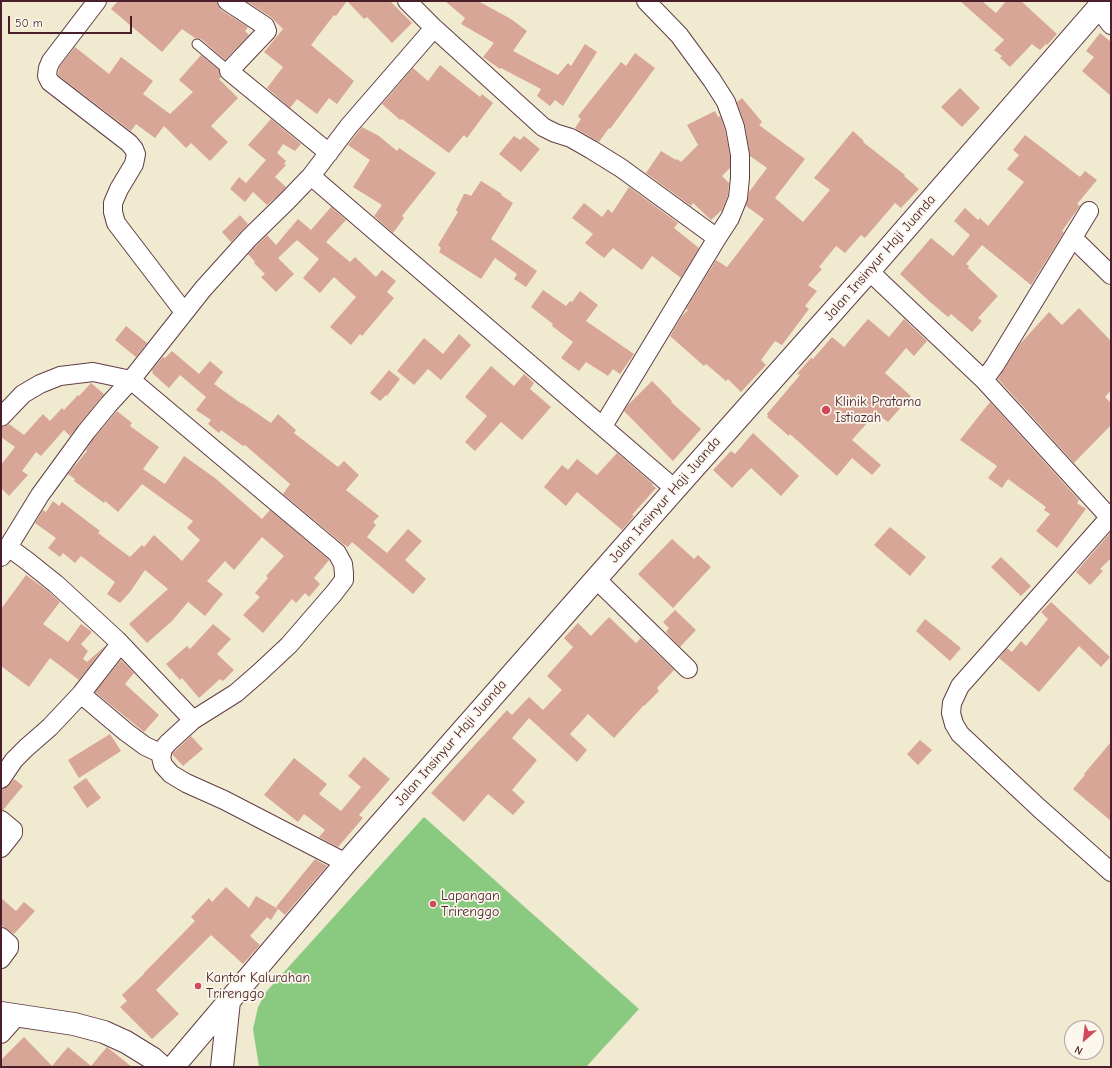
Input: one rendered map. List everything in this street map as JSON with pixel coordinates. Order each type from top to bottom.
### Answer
[{"type":"main road","name":"Jalan Insinyur Haji Juanda","points":[[173,1067],[346,863],[675,489],[869,271],[1104,11]]},
{"type":"main road","points":[[222,1067],[229,1001]]},
{"type":"main road","points":[[9,1015],[74,1024],[104,1032],[126,1042],[152,1058],[162,1067]]},
{"type":"street","points":[[97,1],[51,61],[48,68],[48,76],[50,82],[134,148],[136,154],[134,164],[119,189],[113,203],[113,212],[116,223],[184,312]]},
{"type":"street","points":[[227,1],[265,26],[267,30],[230,71],[329,153]]},
{"type":"street","points":[[407,1],[434,28],[543,127],[570,138],[621,168],[717,238]]},
{"type":"street","points":[[603,426],[730,218],[738,198],[740,155],[735,127],[726,102],[712,80],[678,35],[646,1]]},
{"type":"street","points":[[193,720],[90,614],[56,584],[4,553],[40,495],[66,457],[109,404],[131,380],[184,312],[249,238],[310,176],[329,153],[348,126],[434,28]]},
{"type":"street","points":[[310,176],[675,489]]},
{"type":"street","points":[[984,380],[995,365],[1035,297],[1089,211]]},
{"type":"street","points":[[1073,238],[1111,275]]},
{"type":"street","points":[[869,271],[984,380],[1110,519],[960,686],[952,703],[950,713],[960,734],[1039,808],[1111,872]]},
{"type":"street","points":[[1,417],[23,394],[40,384],[60,376],[92,372],[131,380],[337,554],[343,564],[344,580],[289,645],[236,693],[193,720],[168,743],[162,754],[163,765],[171,774],[186,783],[224,800],[346,863]]},
{"type":"street","points":[[596,579],[688,669]]},
{"type":"street","points":[[1,779],[14,760],[50,728],[81,694],[120,644]]},
{"type":"street","points":[[81,694],[126,732],[145,746],[162,754]]},
{"type":"street","points":[[1,820],[13,830],[13,833],[1,848]]},
{"type":"street","points":[[1,937],[9,944],[9,948],[1,959]]},
{"type":"street","points":[[1,1034],[9,1015]]},
{"type":"lane","points":[[197,44],[230,71]]},
{"type":"green space","name":"Lapangan Trirenggo","points":[[424,817],[639,1009],[586,1067],[259,1067],[253,1029],[258,1007],[266,992]]},
{"type":"building","points":[[118,1],[217,1],[221,10],[248,27],[245,31],[249,35],[225,60],[201,39],[195,38],[182,29],[162,52],[111,9]]},
{"type":"building","points":[[246,1],[347,1],[311,45],[354,81],[337,104],[329,98],[317,114],[297,99],[290,108],[267,88],[283,67],[264,52],[283,29],[271,17]]},
{"type":"building","points":[[347,1],[390,1],[412,23],[392,43],[367,17],[364,19]]},
{"type":"building","points":[[445,1],[478,1],[511,19],[527,31],[513,51],[558,75],[568,63],[571,66],[585,44],[597,52],[563,106],[555,100],[550,106],[537,96],[541,89],[501,68],[500,69],[483,57],[494,43],[461,24],[465,18]]},
{"type":"building","points":[[960,1],[982,1],[996,13],[1006,1],[1021,1],[1057,34],[1040,50],[1032,44],[1010,67],[1000,58],[1002,56],[994,50],[1004,40]]},
{"type":"building","points":[[1100,33],[1111,42],[1111,96],[1082,71],[1094,57],[1086,51]]},
{"type":"building","points":[[75,47],[109,74],[121,57],[153,81],[143,94],[170,114],[193,92],[179,80],[201,55],[219,70],[221,77],[219,79],[238,98],[211,126],[228,142],[210,161],[191,143],[186,148],[164,126],[155,138],[136,124],[131,131],[58,75],[60,66]]},
{"type":"building","points":[[635,53],[655,68],[610,129],[609,128],[599,142],[575,128],[581,119],[578,116],[621,62],[626,66]]},
{"type":"building","points":[[440,65],[480,97],[482,94],[493,103],[467,138],[464,135],[449,153],[402,119],[400,120],[382,104],[413,68],[428,81]]},
{"type":"building","points":[[960,88],[980,108],[962,127],[941,107]]},
{"type":"building","points":[[742,98],[762,122],[759,125],[805,159],[775,198],[803,222],[830,190],[814,178],[853,131],[864,141],[863,142],[905,175],[904,176],[919,189],[901,208],[895,203],[865,238],[861,235],[845,253],[836,246],[819,267],[822,269],[808,285],[817,291],[805,306],[809,309],[782,345],[775,341],[761,360],[766,365],[741,392],[728,379],[726,381],[706,364],[704,366],[670,336],[682,316],[688,310],[686,309],[716,260],[727,267],[764,219],[746,206],[749,192],[767,168],[750,156],[745,125],[737,102]]},
{"type":"building","points":[[715,111],[718,117],[720,116],[725,130],[730,156],[730,168],[722,176],[729,183],[728,195],[722,210],[711,220],[693,203],[691,206],[646,173],[661,151],[681,162],[698,145],[687,125]]},
{"type":"building","points":[[271,119],[301,144],[295,151],[283,144],[277,153],[286,161],[284,164],[286,165],[275,177],[286,187],[280,194],[267,205],[253,192],[245,202],[230,189],[239,177],[246,183],[266,160],[248,145]]},
{"type":"building","points":[[362,127],[379,136],[397,151],[399,148],[436,173],[402,216],[404,218],[393,233],[374,216],[382,205],[353,187],[370,160],[348,145]]},
{"type":"building","points":[[1025,135],[1080,177],[1085,171],[1097,180],[1077,204],[1080,206],[1062,231],[1064,232],[1031,285],[982,245],[966,264],[969,266],[968,268],[998,296],[978,318],[982,321],[972,332],[951,314],[948,317],[900,274],[931,238],[953,256],[970,235],[954,221],[965,208],[978,220],[980,218],[988,226],[1024,182],[1007,169],[1019,155],[1013,150]]},
{"type":"building","points":[[514,136],[520,140],[524,136],[540,149],[521,172],[499,154]]},
{"type":"building","points":[[481,181],[513,203],[491,239],[537,271],[526,287],[514,279],[517,274],[495,258],[481,279],[439,252],[441,248],[438,245],[458,212],[456,210],[464,194],[471,196]]},
{"type":"building","points":[[629,187],[678,223],[674,228],[699,248],[681,278],[652,256],[642,270],[613,248],[604,258],[585,243],[593,234],[572,218],[584,203],[602,217],[608,209],[612,213]]},
{"type":"building","points":[[331,207],[346,220],[326,242],[350,262],[355,257],[376,277],[382,270],[396,281],[387,292],[394,298],[362,336],[360,334],[351,345],[330,327],[356,297],[334,277],[320,293],[303,278],[319,259],[297,240],[278,258],[294,274],[276,292],[261,277],[265,274],[254,263],[255,262],[248,254],[267,235],[276,245],[298,219],[311,230]]},
{"type":"building","points":[[240,215],[248,224],[231,242],[222,232]]},
{"type":"building","points":[[543,290],[566,306],[570,301],[572,302],[580,291],[598,305],[586,321],[634,354],[620,374],[613,369],[608,376],[586,362],[579,371],[561,358],[573,342],[531,307]]},
{"type":"building","points":[[1079,308],[1111,341],[1111,390],[1105,397],[1111,403],[1111,425],[1074,463],[998,379],[1020,344],[1049,312],[1062,325]]},
{"type":"building","points":[[868,319],[889,337],[904,319],[927,341],[914,356],[906,348],[885,373],[911,396],[888,422],[876,413],[852,440],[881,465],[872,475],[852,458],[837,476],[790,434],[789,436],[767,417],[767,414],[800,375],[797,374],[811,358],[813,359],[832,337],[844,347]]},
{"type":"building","points":[[126,326],[147,343],[136,357],[115,340]]},
{"type":"building","points":[[459,334],[471,345],[441,380],[428,369],[414,385],[397,371],[424,338],[443,354]]},
{"type":"building","points":[[172,351],[199,374],[210,361],[223,372],[214,384],[271,423],[278,414],[296,430],[294,433],[338,467],[344,461],[359,475],[346,490],[379,516],[373,522],[376,525],[367,537],[387,553],[408,529],[422,541],[405,560],[426,579],[413,594],[352,542],[348,547],[343,544],[283,494],[290,484],[245,445],[243,446],[221,430],[219,433],[208,424],[211,420],[196,410],[206,397],[180,375],[169,388],[152,373],[152,370],[163,357],[165,358]]},
{"type":"building","points":[[491,366],[514,386],[524,374],[534,383],[530,389],[551,407],[522,440],[501,422],[475,451],[465,442],[487,416],[465,397]]},
{"type":"building","points":[[389,370],[400,379],[387,396],[386,395],[380,401],[370,393]]},
{"type":"building","points":[[652,381],[672,401],[671,402],[701,429],[673,461],[624,411]]},
{"type":"building","points":[[91,383],[104,394],[70,436],[64,430],[41,456],[36,452],[22,471],[28,475],[9,496],[1,488],[1,465],[15,447],[1,437],[1,427],[9,424],[24,435],[43,414],[50,421],[62,408],[64,410]]},
{"type":"building","points":[[990,402],[1079,500],[1077,503],[1086,509],[1057,548],[1036,531],[1050,514],[1044,510],[1046,507],[1008,479],[1002,488],[988,478],[997,466],[960,440]]},
{"type":"building","points":[[117,411],[132,423],[130,426],[159,447],[143,469],[165,484],[184,456],[215,478],[262,519],[270,510],[329,560],[314,578],[320,584],[309,597],[305,593],[296,603],[292,599],[263,633],[243,615],[260,597],[255,593],[268,578],[266,576],[284,556],[262,537],[234,570],[225,561],[207,581],[223,594],[205,616],[188,602],[172,621],[147,643],[129,624],[168,589],[145,570],[130,592],[120,603],[107,594],[115,582],[81,556],[75,563],[63,553],[60,557],[48,548],[56,538],[35,523],[43,510],[46,512],[53,501],[59,506],[62,502],[100,531],[98,533],[130,557],[142,545],[144,547],[154,535],[182,561],[200,540],[187,528],[193,521],[142,484],[118,512],[105,501],[104,503],[74,481],[75,479],[68,474],[87,451],[86,450],[94,438]]},
{"type":"building","points":[[753,433],[799,476],[781,496],[751,468],[732,488],[713,470],[731,451],[735,454]]},
{"type":"building","points":[[617,453],[656,488],[632,515],[634,516],[622,530],[577,492],[566,506],[544,487],[562,465],[568,470],[577,459],[597,475]]},
{"type":"building","points":[[890,527],[926,557],[910,576],[874,545]]},
{"type":"building","points":[[1111,532],[1111,558],[1100,569],[1103,571],[1090,585],[1076,572]]},
{"type":"building","points":[[672,539],[694,559],[698,555],[711,567],[673,608],[638,574]]},
{"type":"building","points":[[1001,557],[1031,586],[1021,596],[991,567]]},
{"type":"building","points":[[26,575],[60,602],[43,624],[68,642],[81,624],[92,632],[81,644],[88,651],[83,659],[87,662],[105,646],[79,680],[50,658],[29,687],[1,666],[1,609]]},
{"type":"building","points":[[1051,602],[1110,657],[1101,667],[1079,646],[1039,692],[999,658],[1007,648],[1012,652],[1021,641],[1026,646],[1048,619],[1041,612]]},
{"type":"building","points":[[675,610],[696,630],[680,647],[666,632],[669,628],[663,622]]},
{"type":"building","points":[[609,617],[636,643],[641,638],[674,670],[657,688],[659,691],[614,738],[588,714],[570,734],[587,750],[577,762],[529,718],[512,738],[537,760],[512,790],[525,802],[513,815],[488,794],[464,822],[431,793],[507,710],[512,715],[529,697],[543,710],[562,690],[547,676],[573,647],[564,638],[578,623],[591,636]]},
{"type":"building","points":[[925,619],[961,648],[950,661],[916,631]]},
{"type":"building","points":[[213,624],[231,639],[217,654],[234,670],[223,681],[220,679],[199,698],[182,678],[180,680],[166,664],[187,646],[190,649]]},
{"type":"building","points":[[121,660],[134,673],[125,684],[159,715],[144,732],[95,692]]},
{"type":"building","points":[[110,734],[121,751],[79,778],[68,760]]},
{"type":"building","points":[[191,736],[203,749],[183,766],[172,754]]},
{"type":"building","points":[[920,740],[932,750],[918,765],[907,754]]},
{"type":"building","points":[[1111,742],[1111,821],[1073,789]]},
{"type":"building","points":[[364,757],[390,779],[359,815],[363,818],[338,847],[319,837],[325,830],[304,814],[298,822],[264,795],[294,758],[327,784],[319,794],[341,811],[361,787],[348,776]]},
{"type":"building","points":[[86,778],[101,798],[87,808],[73,787]]},
{"type":"building","points":[[14,779],[23,786],[3,810],[1,810],[1,789],[6,788]]},
{"type":"building","points":[[315,859],[327,866],[285,915],[276,907]]},
{"type":"building","points":[[226,887],[249,908],[256,896],[278,909],[271,920],[267,917],[250,936],[260,945],[243,964],[211,935],[156,990],[179,1014],[152,1039],[120,1007],[127,1001],[122,995],[195,921],[191,917],[209,898],[212,902]]},
{"type":"building","points":[[1,898],[16,911],[24,902],[35,911],[14,934],[1,925]]},
{"type":"building","points":[[24,1037],[52,1066],[68,1047],[91,1066],[107,1047],[132,1067],[1,1067],[1,1060]]},
{"type":"place","name":"Klinik Pratama Istiazah","points":[[826,410]]},
{"type":"place","name":"Lapangan Trirenggo","points":[[433,904]]},
{"type":"place","name":"Kantor Kalurahan Trirenggo","points":[[198,986]]}]
